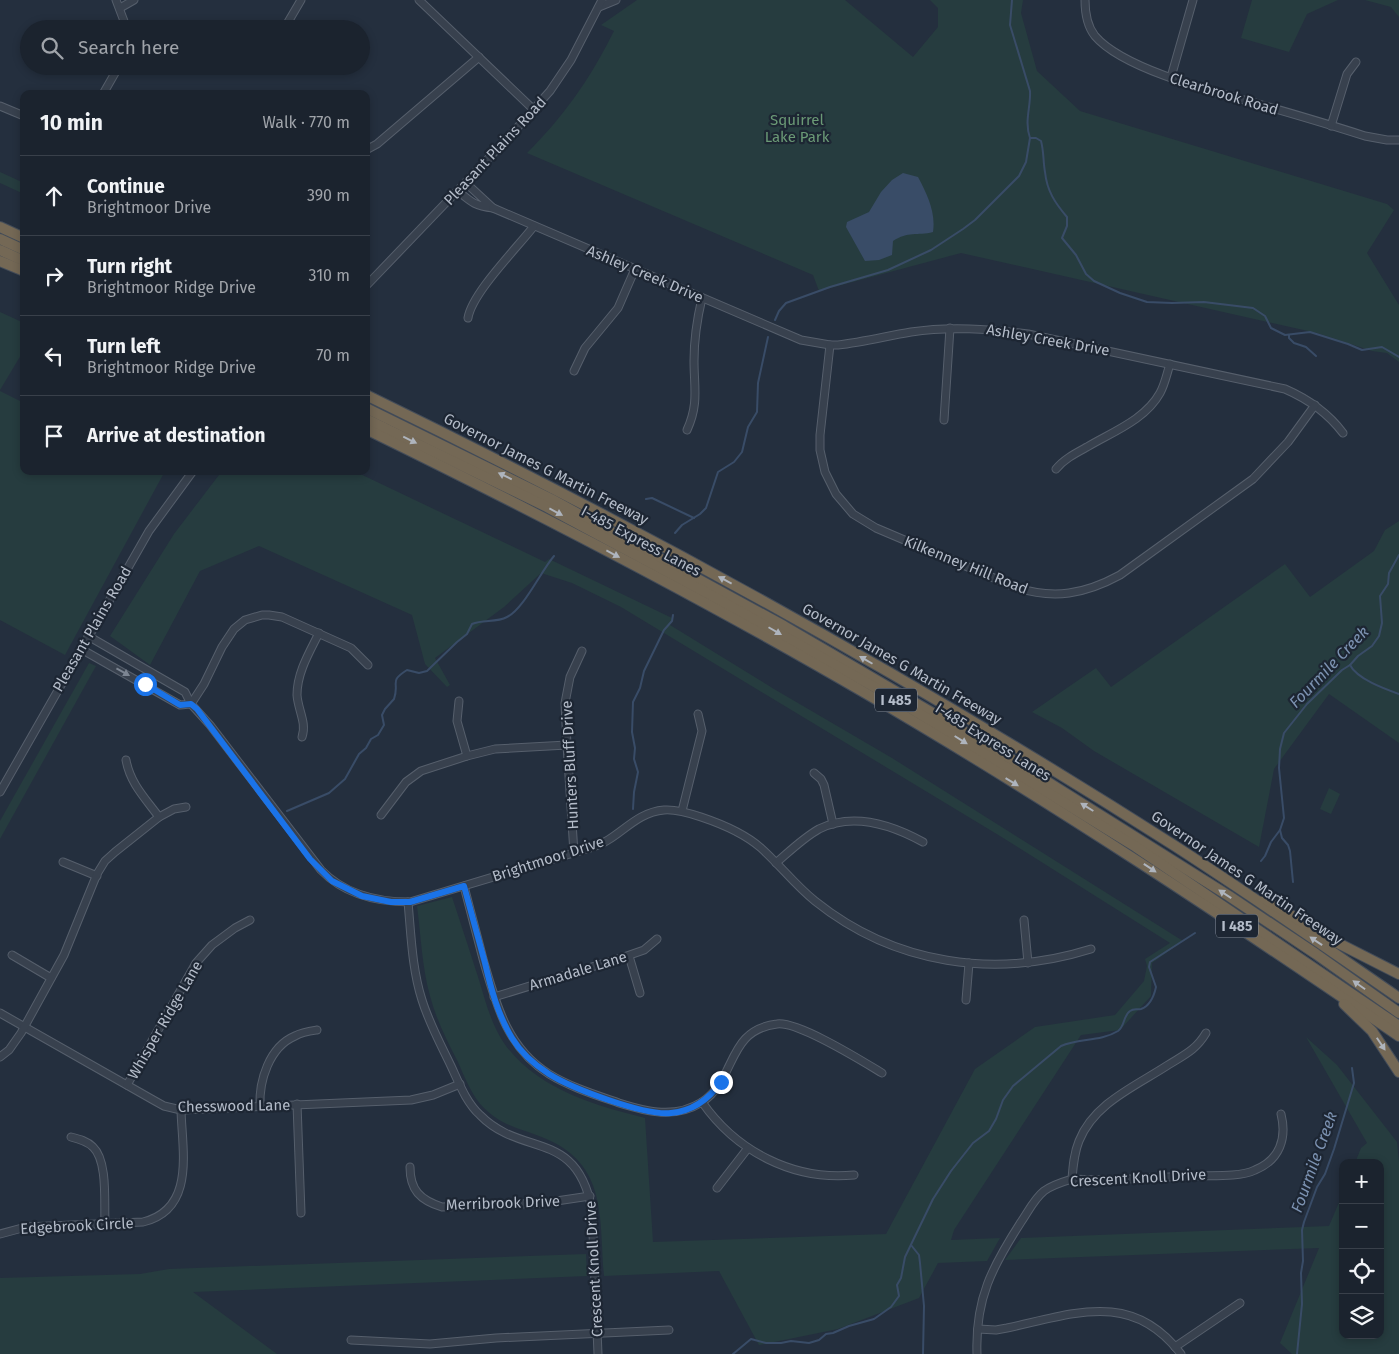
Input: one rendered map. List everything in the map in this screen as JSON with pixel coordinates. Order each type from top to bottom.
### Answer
[{"type":"highway","points":[[0,227],[20,236]]},
{"type":"highway","points":[[0,238],[20,243]]},
{"type":"highway","points":[[0,238],[20,248]]},
{"type":"highway","points":[[0,250],[20,259]]},
{"type":"highway","points":[[0,261],[20,270]]},
{"type":"highway","name":"Governor James G Martin Freeway","points":[[370,397],[549,486],[791,617],[940,702],[1176,847],[1399,998]]},
{"type":"highway","name":"I-485 Express Lanes","points":[[370,410],[560,504],[784,626],[1011,759],[1229,896],[1316,954],[1399,1013]]},
{"type":"highway","name":"I-485 Express Lanes","points":[[370,420],[556,512],[714,597],[892,698],[1136,847],[1399,1026]]},
{"type":"highway","name":"I 485","points":[[370,432],[476,483],[701,601],[866,694],[1140,861],[1399,1036]]},
{"type":"highway","points":[[1236,887],[1256,893],[1328,938],[1399,974]]},
{"type":"highway","points":[[1309,974],[1372,1031],[1399,1072]]},
{"type":"street","points":[[116,0],[124,20]]},
{"type":"street","points":[[120,8],[134,0]]},
{"type":"street","points":[[290,20],[302,0]]},
{"type":"street","points":[[419,0],[534,110]]},
{"type":"street","points":[[601,4],[616,0]]},
{"type":"street","name":"Clearbrook Road","points":[[1085,0],[1085,14],[1094,35],[1104,45],[1118,54],[1159,74],[1331,126],[1372,137],[1399,140]]},
{"type":"street","points":[[1171,77],[1193,0]]},
{"type":"street","name":"Pleasant Plains Road","points":[[370,282],[534,110],[571,60],[601,4]]},
{"type":"street","points":[[370,148],[377,144],[479,57]]},
{"type":"street","points":[[1331,126],[1347,74],[1356,62]]},
{"type":"street","points":[[105,90],[114,75]]},
{"type":"street","points":[[0,106],[20,114]]},
{"type":"street","name":"Ashley Creek Drive","points":[[466,183],[493,208],[795,338],[830,345],[848,344],[911,332],[950,328],[988,329],[1028,334],[1285,389],[1300,395],[1314,405],[1335,422],[1343,433]]},
{"type":"street","name":"Ashley Creek Drive","points":[[458,191],[479,207],[493,208]]},
{"type":"street","points":[[468,318],[476,297],[534,226]]},
{"type":"street","points":[[574,371],[585,348],[618,308],[635,269]]},
{"type":"street","points":[[687,430],[696,406],[694,345],[702,298]]},
{"type":"street","points":[[944,420],[950,328]]},
{"type":"street","name":"Kilkenney Hill Road","points":[[830,345],[820,450],[830,484],[844,504],[853,514],[876,528],[1015,587],[1038,594],[1062,594],[1084,591],[1120,575],[1253,479],[1288,442],[1314,405]]},
{"type":"street","points":[[1056,469],[1071,456],[1145,412],[1160,392],[1170,364]]},
{"type":"street","name":"Pleasant Plains Road","points":[[0,792],[149,531],[190,475]]},
{"type":"street","points":[[81,649],[180,705],[191,704],[213,669],[227,637],[234,629],[246,620],[262,615],[276,615],[351,648],[368,665]]},
{"type":"street","points":[[302,738],[303,723],[297,698],[298,684],[301,671],[319,634]]},
{"type":"street","name":"Brightmoor Drive","points":[[88,636],[185,692],[191,704],[210,725],[310,859],[325,875],[341,886],[362,896],[381,901],[408,902],[574,853],[606,841],[643,816],[664,810],[682,811],[735,830],[760,847],[816,903],[867,935],[909,952],[969,963],[1000,964],[1028,963],[1092,949]]},
{"type":"street","name":"Hunters Bluff Drive","points":[[574,853],[567,745],[567,691],[570,678],[582,651]]},
{"type":"street","points":[[459,701],[458,721],[467,756]]},
{"type":"street","points":[[682,811],[702,731],[698,714]]},
{"type":"street","points":[[381,815],[398,791],[415,774],[467,756],[508,748],[567,745]]},
{"type":"street","points":[[126,760],[128,772],[132,780],[159,817]]},
{"type":"street","points":[[814,773],[824,784],[833,824]]},
{"type":"street","points":[[0,1058],[9,1050],[24,1028],[72,940],[97,876],[109,857],[159,817],[174,809],[186,806]]},
{"type":"street","points":[[776,863],[810,835],[833,824],[856,822],[879,824],[906,833],[923,842]]},
{"type":"street","points":[[63,862],[97,876]]},
{"type":"street","points":[[464,886],[494,997],[502,1019],[520,1050],[538,1067],[560,1080],[605,1098],[661,1113],[685,1110],[710,1096],[721,1082],[744,1039],[764,1026],[778,1024],[796,1026],[882,1073]]},
{"type":"street","name":"Crescent Knoll Drive","points":[[408,902],[415,971],[422,999],[433,1028],[460,1084],[475,1109],[494,1127],[512,1136],[546,1146],[570,1162],[583,1178],[590,1196],[592,1210],[598,1354]]},
{"type":"street","name":"Whisper Ridge Lane","points":[[127,1085],[196,963],[212,945],[235,928],[250,920]]},
{"type":"street","points":[[1024,920],[1028,963]]},
{"type":"street","name":"Armadale Lane","points":[[494,997],[629,956],[650,947],[657,939]]},
{"type":"street","points":[[12,955],[51,978]]},
{"type":"street","points":[[629,956],[640,993]]},
{"type":"street","points":[[966,1000],[969,963]]},
{"type":"street","name":"Chesswood Lane","points":[[0,1014],[164,1106],[180,1110],[421,1099],[460,1084]]},
{"type":"street","points":[[260,1106],[260,1087],[264,1075],[278,1049],[293,1036],[317,1030]]},
{"type":"street","points":[[1072,1179],[1080,1139],[1097,1112],[1111,1101],[1195,1048],[1206,1033]]},
{"type":"street","points":[[702,1102],[718,1123],[735,1139],[768,1160],[795,1170],[832,1176],[854,1175]]},
{"type":"street","points":[[297,1104],[301,1213]]},
{"type":"street","name":"Edgebrook Circle","points":[[0,1234],[26,1227],[148,1220],[165,1211],[178,1195],[183,1174],[180,1110]]},
{"type":"street","name":"Crescent Knoll Drive","points":[[977,1354],[978,1329],[985,1290],[993,1269],[1006,1245],[1042,1192],[1054,1185],[1072,1179],[1250,1172],[1269,1162],[1282,1144],[1284,1134],[1281,1114]]},
{"type":"street","points":[[72,1137],[86,1142],[92,1147],[101,1161],[104,1177],[105,1223]]},
{"type":"street","points":[[717,1188],[748,1148]]},
{"type":"street","name":"Merribrook Drive","points":[[410,1167],[410,1178],[416,1191],[427,1201],[442,1207],[543,1203],[590,1196]]},
{"type":"street","points":[[1175,1347],[1240,1303]]},
{"type":"street","points":[[978,1329],[996,1330],[1083,1311],[1105,1310],[1128,1315],[1143,1321],[1167,1338],[1181,1354]]},
{"type":"street","points":[[350,1340],[430,1344],[598,1332],[669,1330]]},
{"type":"green space","name":"Squirrel Lake Park","points":[[637,0],[845,0],[913,57],[938,27],[938,8],[930,0],[1023,0],[1021,13],[1037,71],[1080,111],[1387,204],[1394,210],[1367,253],[1399,305],[1399,362],[1387,353],[1372,351],[1317,333],[961,253],[819,291],[813,275],[527,153],[576,96],[596,65],[614,31],[601,25]]},
{"type":"green space","points":[[1252,0],[1338,0],[1307,14],[1289,52],[1241,38]]},
{"type":"green space","points":[[1365,0],[1399,0],[1399,17],[1391,7]]},
{"type":"green space","points":[[0,172],[20,181],[20,192],[0,183]]},
{"type":"green space","points":[[0,312],[20,321],[20,357],[0,390]]},
{"type":"green space","points":[[0,391],[20,401],[20,475],[163,475],[65,655],[0,620]]},
{"type":"green space","points":[[219,475],[362,475],[545,562],[549,559],[672,618],[670,625],[892,758],[1183,941],[1152,963],[1151,996],[1120,1030],[1081,1035],[954,1230],[951,1240],[1000,1238],[987,1261],[938,1263],[919,1298],[838,1329],[759,1345],[719,1271],[604,1276],[602,1234],[596,1195],[590,1178],[580,1162],[565,1149],[498,1119],[480,1104],[469,1086],[432,1005],[425,974],[417,906],[452,897],[493,1023],[501,1039],[520,1061],[551,1085],[569,1094],[645,1118],[653,1242],[886,1234],[975,1069],[1035,1027],[1115,1015],[1144,981],[1147,966],[1145,959],[1170,943],[1000,836],[621,607],[572,583],[541,573],[504,607],[435,658],[450,685],[447,687],[425,664],[412,615],[259,546],[200,571],[150,665],[110,636],[174,534]]},
{"type":"green space","points":[[1399,521],[1399,743],[1329,694],[1274,769],[1259,847],[1094,751],[1062,728],[1032,712],[1096,668],[1111,687],[1285,564],[1310,597],[1374,551],[1385,530]]},
{"type":"green space","points":[[89,663],[96,666],[0,839],[0,821]]},
{"type":"green space","points":[[1329,788],[1340,794],[1331,814],[1320,809]]},
{"type":"green space","points":[[1306,1037],[1337,1065],[1397,1142],[1399,1162],[1399,1354],[1292,1354],[1280,1343],[1319,1248],[1005,1260],[1021,1238],[1329,1226],[1339,1202],[1339,1339],[1384,1339],[1384,1159],[1357,1159],[1361,1148],[1367,1143]]},
{"type":"green space","points":[[586,1254],[587,1276],[193,1292],[277,1354],[0,1354],[0,1278],[140,1274],[169,1269]]},
{"type":"water","points":[[903,173],[918,177],[932,210],[933,232],[898,238],[893,241],[892,255],[879,260],[865,261],[846,227],[847,222],[869,212],[881,192],[892,180]]},
{"type":"waterway","name":"Fourmile Creek","points":[[1012,0],[1010,25],[1030,91],[1028,120],[1030,138]]},
{"type":"waterway","name":"Fourmile Creek","points":[[1030,138],[1036,138],[1041,141],[1044,168],[1050,191],[1055,202],[1067,217],[1067,226],[1062,238],[1076,255],[1086,274],[1094,281],[1120,293],[1147,302],[1204,302],[1253,308],[1265,316],[1271,328],[1285,335],[1310,332],[1362,350],[1382,347],[1399,357]]},
{"type":"waterway","points":[[775,320],[779,311],[786,303],[830,287],[888,270],[931,250],[963,229],[975,220],[1019,176],[1026,162],[1030,138]]},
{"type":"waterway","points":[[1289,335],[1289,338],[1294,343],[1306,347],[1316,356]]},
{"type":"waterway","points":[[675,533],[682,525],[706,508],[718,472],[734,462],[742,452],[748,427],[757,412],[758,383],[768,337]]},
{"type":"waterway","points":[[646,499],[652,498],[694,518]]},
{"type":"waterway","name":"Fourmile Creek","points":[[1293,882],[1290,851],[1282,838],[1280,830],[1284,818],[1279,768],[1280,749],[1284,733],[1307,704],[1342,670],[1372,646],[1379,636],[1382,623],[1380,596],[1388,584],[1389,573],[1399,555]]},
{"type":"waterway","points":[[287,811],[329,793],[345,779],[359,754],[366,748],[371,739],[378,735],[384,725],[382,715],[394,699],[396,680],[401,674],[407,670],[419,673],[427,671],[467,634],[472,624],[503,619],[513,613],[525,599],[554,556]]},
{"type":"waterway","points":[[633,809],[638,772],[634,759],[635,748],[632,732],[633,702],[640,688],[644,671],[664,630],[672,621],[673,615]]},
{"type":"waterway","points":[[1350,665],[1365,679],[1399,694]]},
{"type":"waterway","points":[[1261,861],[1280,830]]},
{"type":"waterway","points":[[733,1354],[751,1339],[766,1343],[791,1341],[809,1343],[819,1340],[826,1334],[874,1319],[891,1307],[899,1296],[897,1285],[901,1278],[905,1257],[933,1199],[951,1171],[973,1143],[989,1131],[1003,1100],[1013,1086],[1061,1046],[1104,1037],[1118,1031],[1130,1011],[1144,1008],[1153,997],[1156,987],[1149,967],[1150,962],[1195,933]]},
{"type":"waterway","name":"Fourmile Creek","points":[[1297,1354],[1302,1304],[1302,1230],[1317,1187],[1325,1174],[1334,1149],[1354,1083],[1352,1068]]},
{"type":"waterway","points":[[911,1245],[919,1255],[920,1263],[924,1306],[923,1354]]},
{"type":"route","points":[[145,684],[180,705],[191,704],[197,709],[310,859],[332,881],[362,896],[391,902],[410,902],[464,886],[497,1007],[515,1043],[538,1067],[560,1080],[605,1098],[632,1107],[669,1114],[685,1110],[702,1102],[714,1092],[721,1082]]}]
